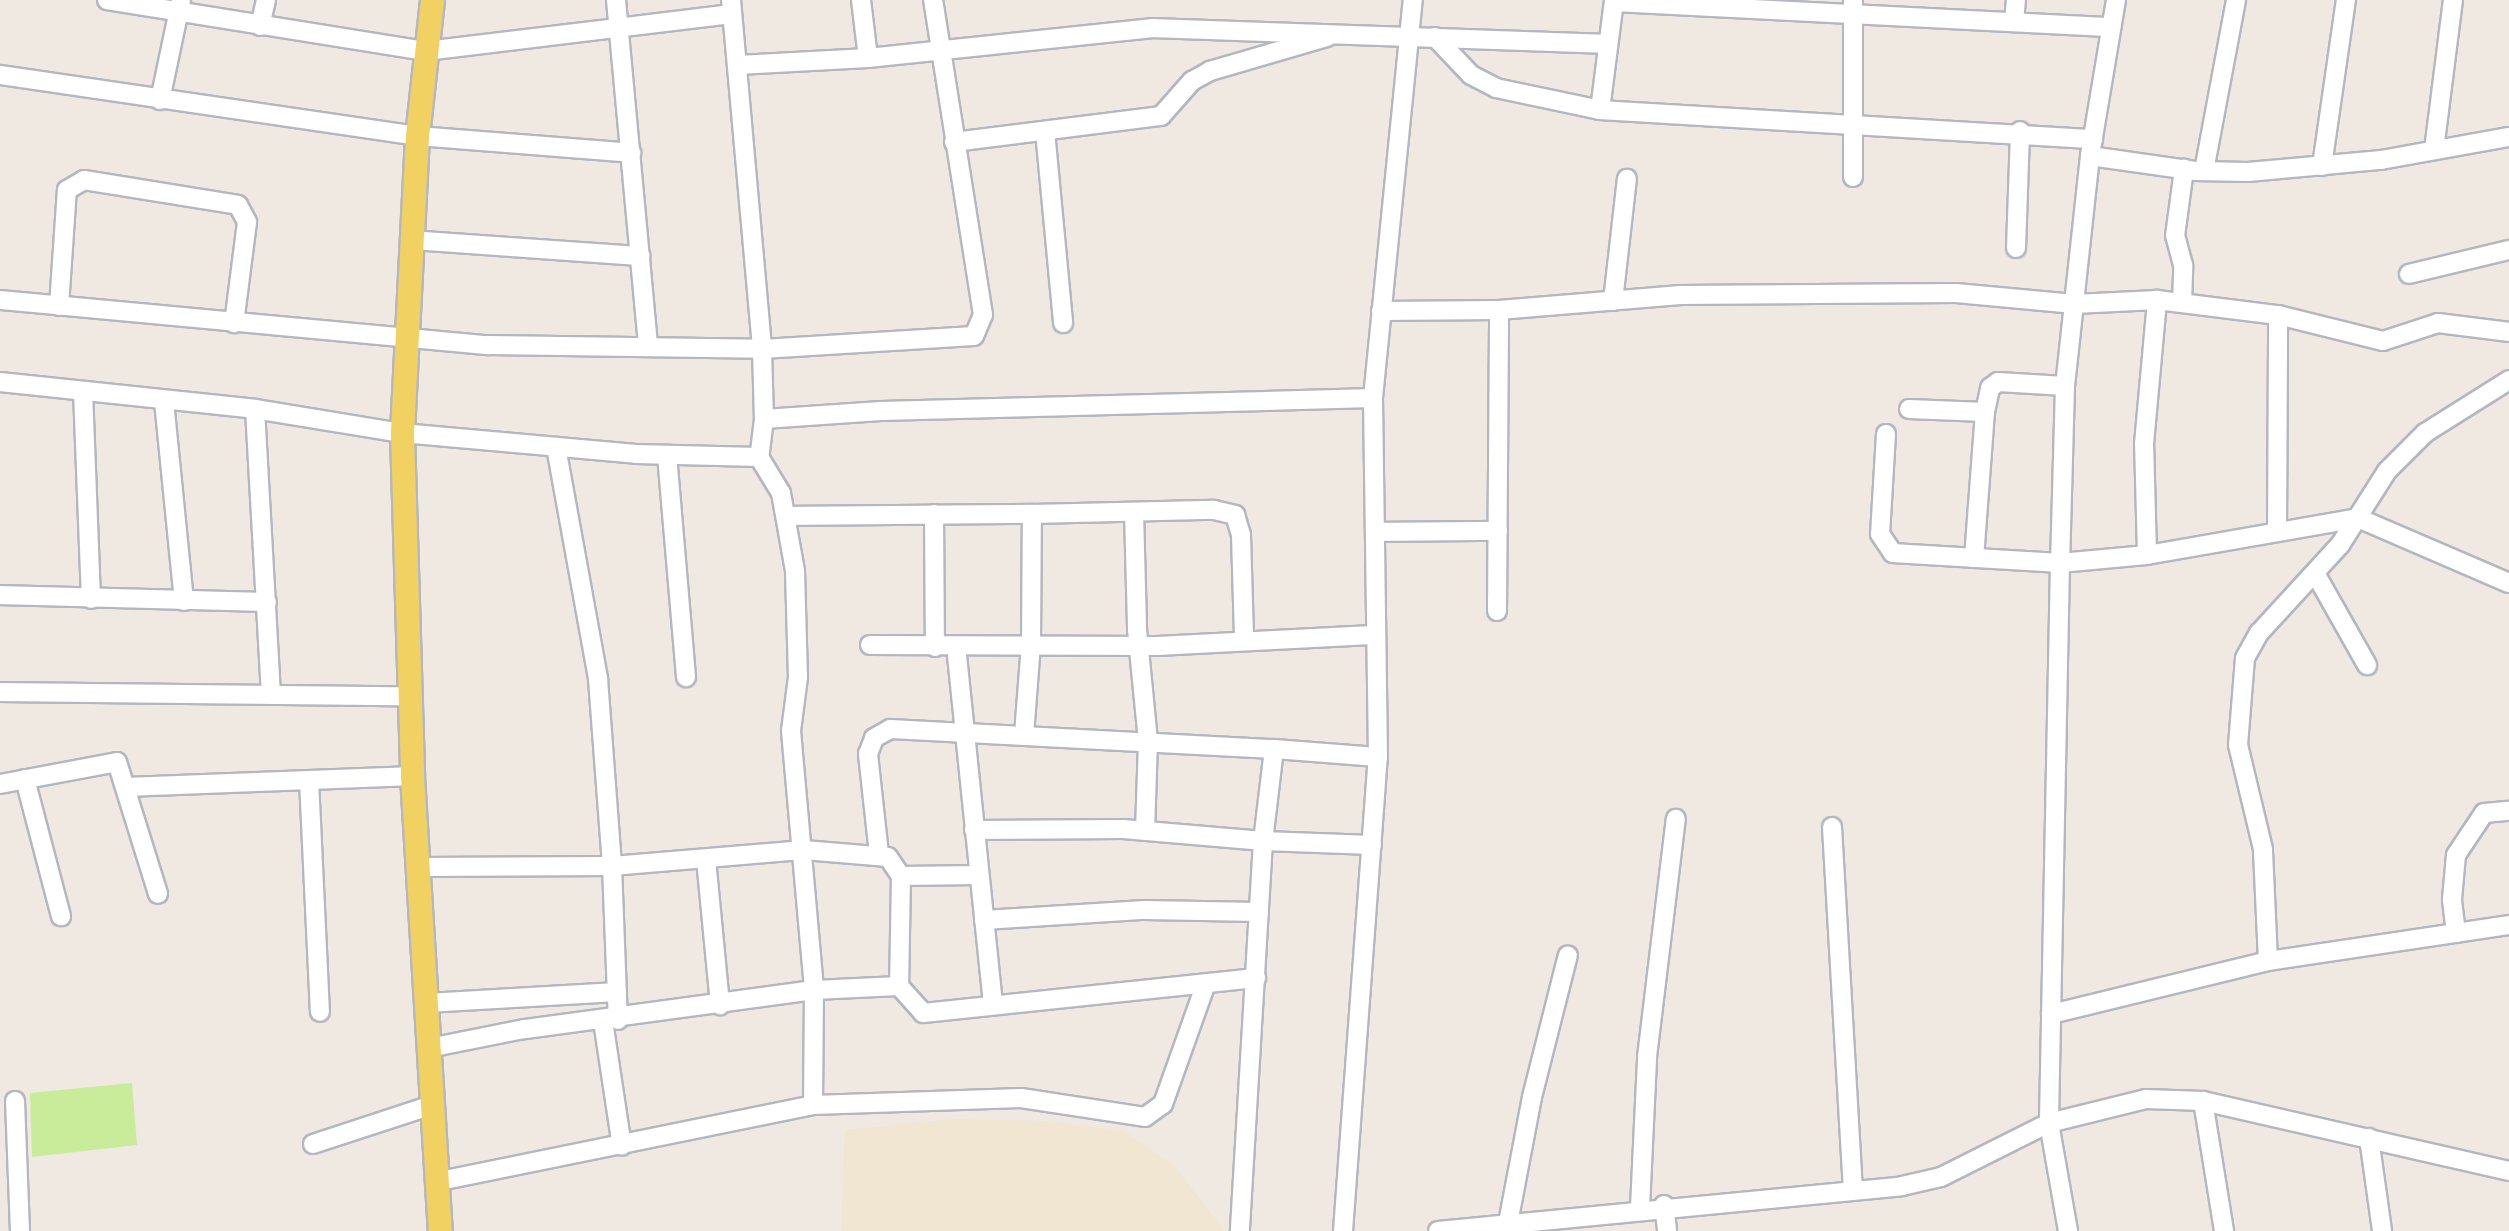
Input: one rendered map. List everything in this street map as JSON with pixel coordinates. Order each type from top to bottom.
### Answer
[{"type":"main road","points":[[432,0],[416,136],[404,333],[402,433],[412,776],[420,867],[435,1182],[440,1231]]},
{"type":"street","points":[[107,0],[180,7],[260,26],[426,51],[619,32],[732,7],[762,349],[764,419],[759,457],[781,493],[795,571],[799,677],[791,731],[804,850],[814,990],[813,1105]]},
{"type":"street","points":[[260,26],[266,0]]},
{"type":"street","points":[[616,0],[648,346]]},
{"type":"street","points":[[861,0],[868,58]]},
{"type":"street","points":[[0,300],[234,323],[404,333],[488,345],[762,349],[980,332],[983,315],[933,0]]},
{"type":"street","points":[[1343,1231],[1378,757],[1373,398],[1413,0]]},
{"type":"street","points":[[2014,22],[2016,0]]},
{"type":"street","points":[[2068,1231],[2049,1123],[2065,386],[2091,147],[2116,0]]},
{"type":"street","points":[[2204,171],[2236,0]]},
{"type":"street","points":[[2322,166],[2346,0]]},
{"type":"street","points":[[2434,150],[2453,0]]},
{"type":"street","points":[[1600,110],[1614,1],[1853,8],[2014,22],[2111,27]]},
{"type":"street","points":[[160,100],[180,7]]},
{"type":"street","points":[[1853,8],[1853,177]]},
{"type":"street","points":[[738,65],[868,58],[1153,28],[1345,32],[1608,44]]},
{"type":"street","points":[[954,142],[1161,116],[1192,81],[1210,71],[1345,32]]},
{"type":"street","points":[[1435,37],[1471,75],[1496,88],[1600,110],[1854,126],[2020,131],[2183,169],[2204,171],[2322,166],[2509,137]]},
{"type":"street","points":[[1,81],[416,136],[631,153]]},
{"type":"street","points":[[1045,131],[1063,323]]},
{"type":"street","points":[[2016,248],[2020,131]]},
{"type":"street","points":[[2182,303],[2183,265],[2175,236],[2183,169]]},
{"type":"street","points":[[1613,301],[1627,179]]},
{"type":"street","points":[[59,306],[67,190],[84,180],[238,205],[247,222],[234,323]]},
{"type":"street","points":[[411,240],[640,256]]},
{"type":"street","points":[[2409,274],[2509,250]]},
{"type":"street","points":[[1381,311],[1499,310],[1680,295],[1956,293],[2074,304],[2157,300],[2278,315],[2383,341],[2438,323],[2509,332]]},
{"type":"street","points":[[2147,555],[2144,444],[2157,300]]},
{"type":"street","points":[[1497,611],[1499,310]]},
{"type":"street","points":[[2277,531],[2278,315]]},
{"type":"street","points":[[2268,961],[2263,849],[2238,745],[2238,714],[2245,658],[2259,633],[2315,573],[2357,518],[2387,471],[2425,433],[2509,380]]},
{"type":"street","points":[[0,382],[255,409],[402,433],[667,455],[759,457]]},
{"type":"street","points":[[1974,558],[1985,412],[1990,388],[1998,382],[2065,386]]},
{"type":"street","points":[[83,391],[92,599]]},
{"type":"street","points":[[764,419],[881,411],[1373,398]]},
{"type":"street","points":[[164,401],[184,601]]},
{"type":"street","points":[[255,409],[271,695]]},
{"type":"street","points":[[1909,409],[1985,412]]},
{"type":"street","points":[[1886,434],[1884,546],[1910,556],[2060,563],[2147,555],[2357,518],[2509,583]]},
{"type":"street","points":[[556,447],[598,679],[612,866],[617,992],[610,1021],[622,1146]]},
{"type":"street","points":[[667,455],[686,677]]},
{"type":"street","points":[[787,516],[1134,512],[1235,514],[1241,535],[1244,639]]},
{"type":"street","points":[[1134,512],[1139,646],[1148,741],[1145,831]]},
{"type":"street","points":[[934,514],[934,647]]},
{"type":"street","points":[[1024,735],[1031,643],[1032,514]]},
{"type":"street","points":[[1375,532],[1498,531]]},
{"type":"street","points":[[2315,573],[2367,665]]},
{"type":"street","points":[[0,595],[267,603]]},
{"type":"street","points":[[870,645],[934,647],[1031,643],[1139,646],[1244,639],[1376,635]]},
{"type":"street","points":[[956,646],[993,1002]]},
{"type":"street","points":[[0,692],[410,696]]},
{"type":"street","points":[[979,876],[901,876],[879,854],[869,773],[874,738],[890,729],[1148,741],[1378,757]]},
{"type":"street","points":[[1240,1231],[1264,841],[1274,749]]},
{"type":"street","points":[[0,785],[109,761],[122,768],[158,894]]},
{"type":"street","points":[[128,787],[412,776]]},
{"type":"street","points":[[25,779],[61,916]]},
{"type":"street","points":[[309,780],[320,1012]]},
{"type":"street","points":[[2456,933],[2452,899],[2456,855],[2484,813],[2509,811]]},
{"type":"street","points":[[1640,1208],[1647,1057],[1676,819]]},
{"type":"street","points":[[1832,827],[1853,1190]]},
{"type":"street","points":[[974,830],[1145,831],[1264,841],[1372,845]]},
{"type":"street","points":[[420,867],[612,866],[804,850],[879,854]]},
{"type":"street","points":[[706,859],[719,1005]]},
{"type":"street","points":[[901,876],[899,986],[909,1004],[923,1013],[993,1002],[1256,978]]},
{"type":"street","points":[[984,920],[1145,910],[1259,912]]},
{"type":"street","points":[[2051,1014],[2268,961],[2509,925]]},
{"type":"street","points":[[1508,1223],[1532,1097],[1568,955]]},
{"type":"street","points":[[435,1182],[813,1105],[1021,1098],[1145,1117],[1163,1104],[1206,983]]},
{"type":"street","points":[[429,1048],[524,1029],[610,1021],[814,990],[899,986]]},
{"type":"street","points":[[427,1003],[617,992]]},
{"type":"street","points":[[1438,1231],[1664,1205],[1853,1190],[1941,1177],[2049,1123],[2146,1099],[2203,1101],[2509,1171]]},
{"type":"street","points":[[15,1101],[20,1231]]},
{"type":"street","points":[[2203,1101],[2224,1231]]},
{"type":"street","points":[[313,1144],[432,1105]]},
{"type":"street","points":[[2368,1138],[2382,1231]]},
{"type":"street","points":[[1664,1205],[1667,1231]]},
{"type":"shaded area","points":[[954,1119],[1045,1121],[1124,1131],[1175,1167],[1225,1231],[841,1231],[845,1130]]},
{"type":"green space","points":[[132,1083],[137,1145],[32,1157],[30,1093]]}]
